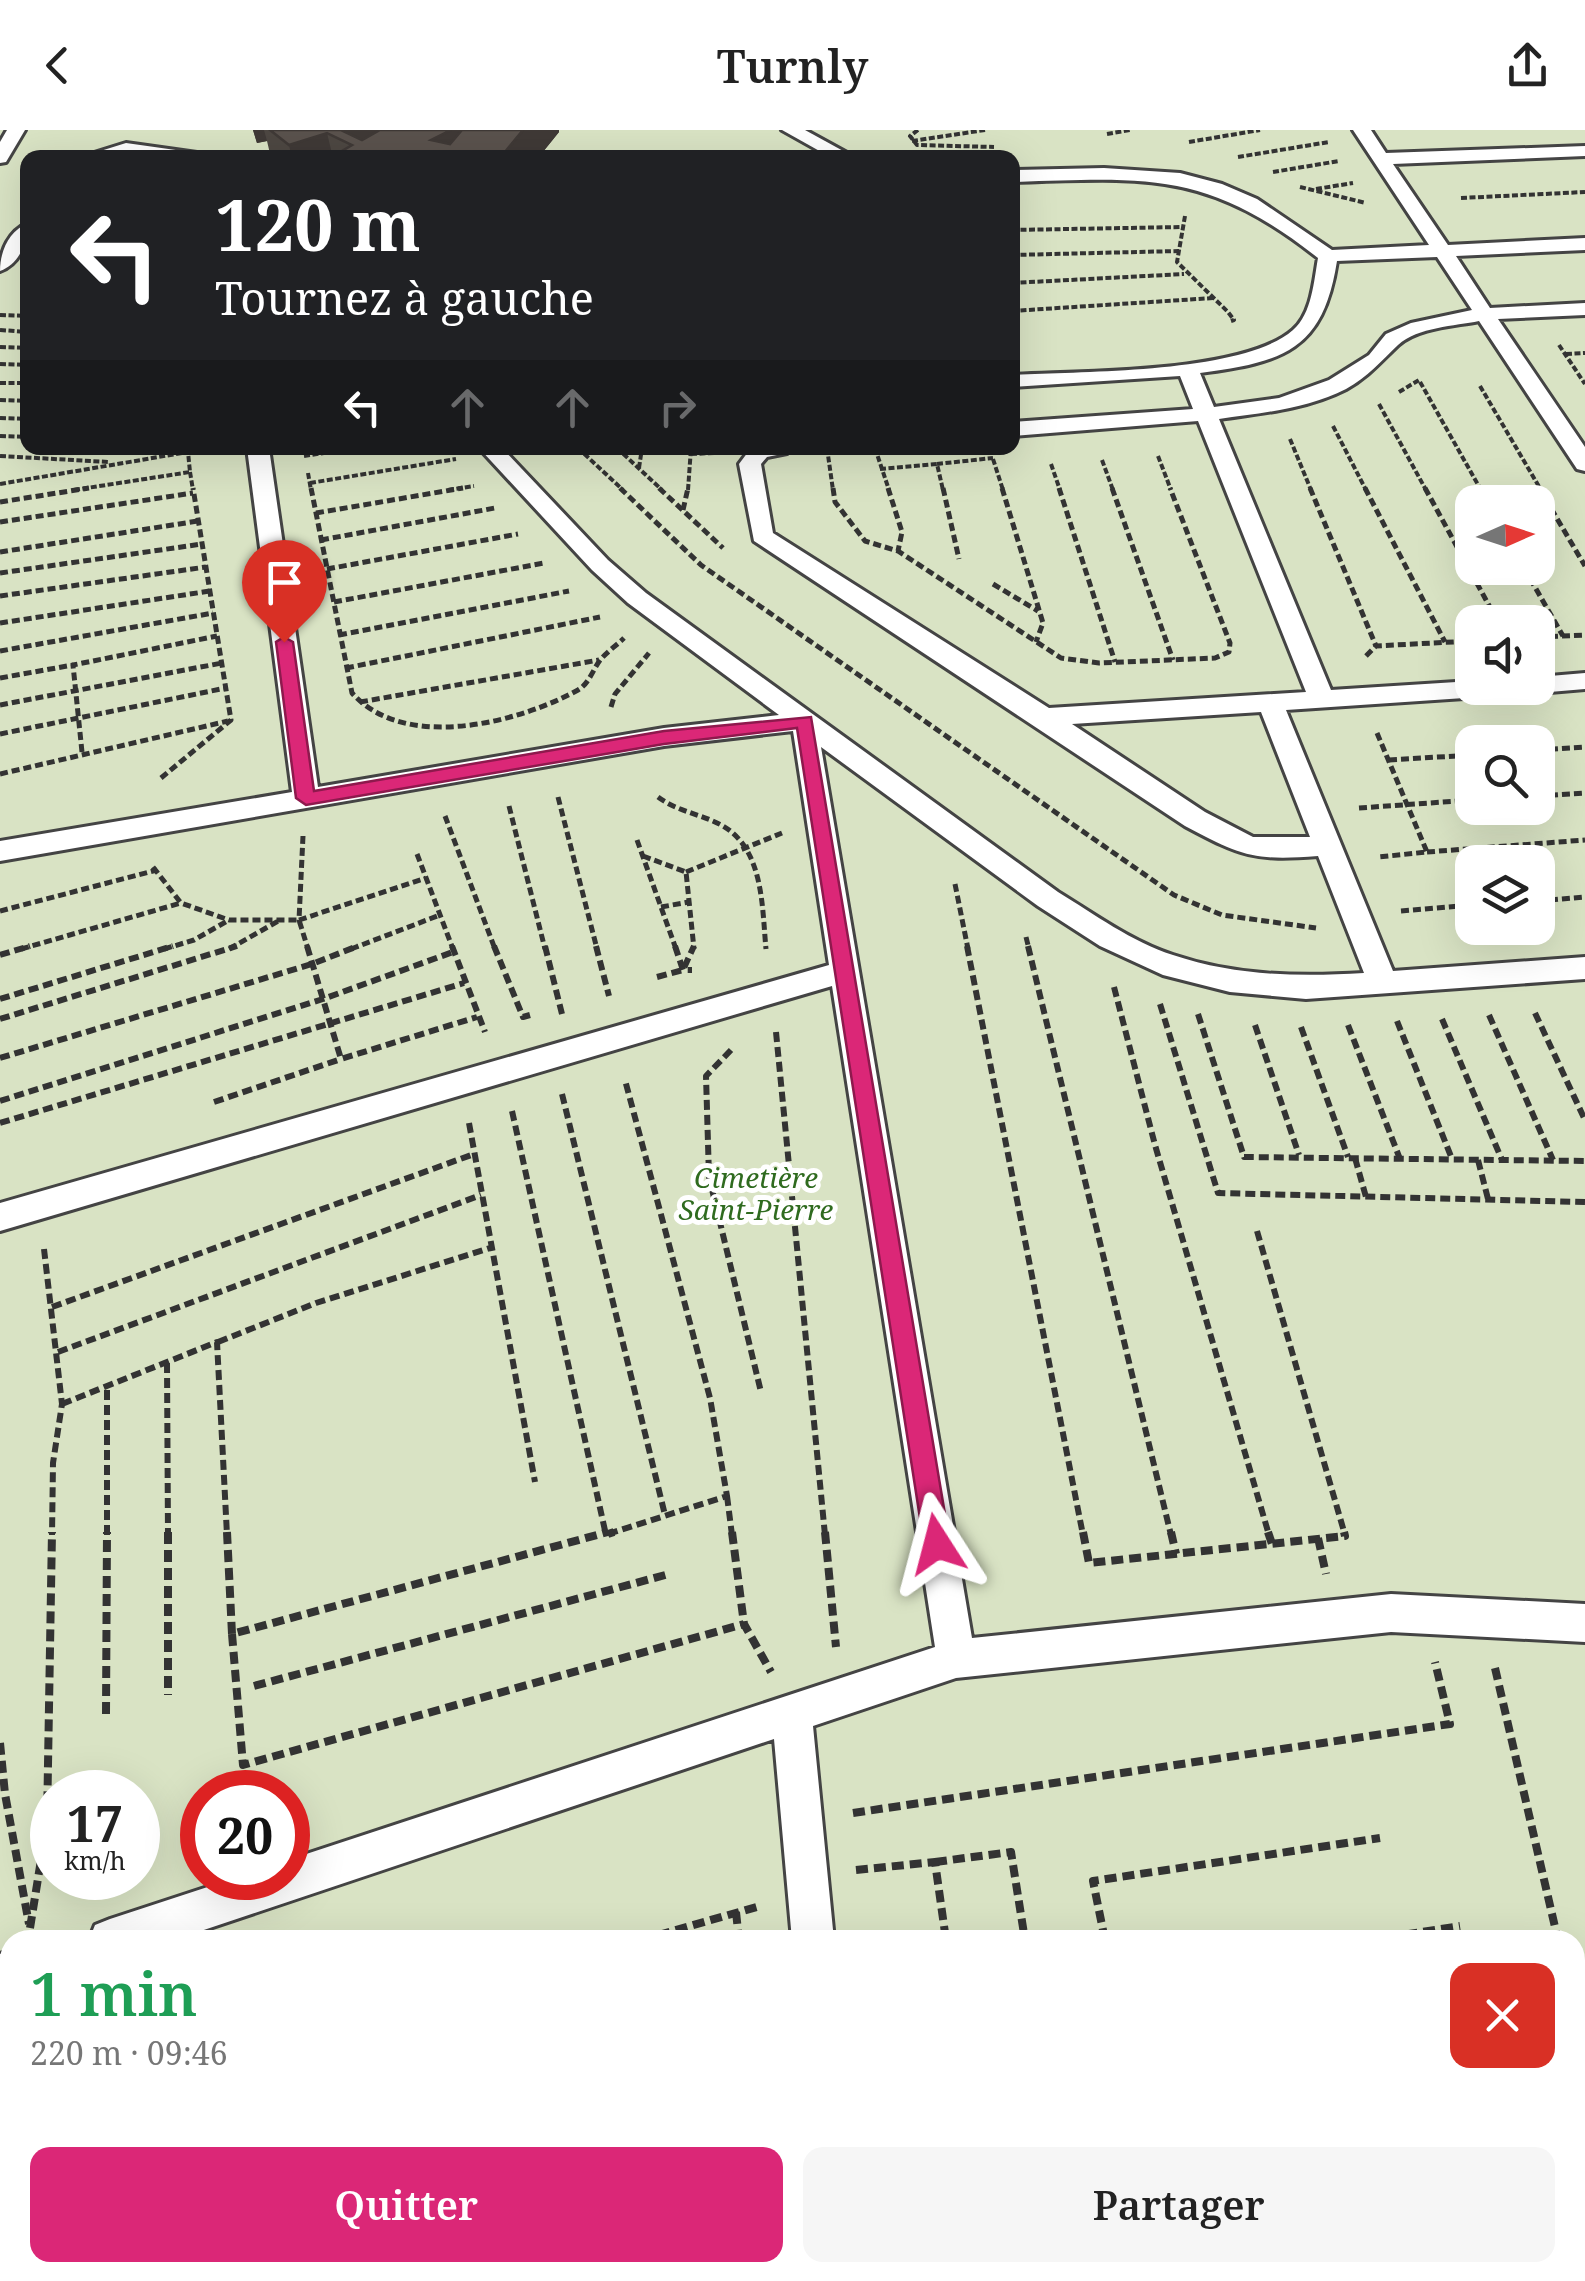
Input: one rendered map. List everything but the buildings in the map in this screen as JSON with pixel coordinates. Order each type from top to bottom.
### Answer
[{"type":"lane","points":[[0,158],[16,130]]},
{"type":"lane","points":[[790,130],[825,135]]},
{"type":"lane","points":[[1362,130],[1585,464]]},
{"type":"lane","points":[[118,150],[157,150]]},
{"type":"lane","points":[[1381,159],[1585,151]]},
{"type":"lane","points":[[1020,176],[1151,172],[1184,177],[1246,198],[1291,224],[1328,256],[1585,244]]},
{"type":"lane","points":[[0,265],[20,239]]},
{"type":"lane","points":[[1020,380],[1187,368],[1256,357],[1297,338],[1323,290],[1328,256]]},
{"type":"lane","points":[[1020,428],[1208,414],[1282,404],[1337,385],[1376,359],[1393,338],[1406,332],[1451,318],[1585,308]]},
{"type":"lane","points":[[1187,368],[1322,699]]},
{"type":"lane","points":[[259,455],[306,798]]},
{"type":"lane","points":[[497,455],[600,565],[677,630],[1012,872],[1133,949],[1184,970],[1240,982],[1288,986],[1585,968]]},
{"type":"lane","points":[[757,455],[750,464],[762,536],[1195,819],[1246,846],[1330,853]]},
{"type":"lane","points":[[1555,683],[1585,681]]},
{"type":"lane","points":[[1044,717],[1455,690]]},
{"type":"lane","points":[[1270,703],[1383,983]]},
{"type":"lane","points":[[0,851],[605,748],[804,721]]},
{"type":"lane","points":[[804,721],[956,1658]]},
{"type":"lane","points":[[0,1217],[845,970]]},
{"type":"lane","points":[[140,1930],[956,1658],[1391,1613],[1585,1622]]},
{"type":"lane","points":[[792,1714],[812,1930]]},
{"type":"path","points":[[912,141],[985,130]]},
{"type":"path","points":[[1188,142],[1260,130]]},
{"type":"path","points":[[1235,157],[1329,142]]},
{"type":"path","points":[[1266,174],[1342,161]]},
{"type":"path","points":[[1310,190],[1358,182]]},
{"type":"path","points":[[1461,198],[1585,192]]},
{"type":"path","points":[[1186,211],[1177,262],[1234,320],[1221,326]]},
{"type":"path","points":[[1020,230],[1184,227]]},
{"type":"path","points":[[1020,255],[1179,250]]},
{"type":"path","points":[[1020,284],[1185,274]]},
{"type":"path","points":[[1020,310],[1214,298]]},
{"type":"path","points":[[1553,336],[1585,384]]},
{"type":"path","points":[[1565,354],[1585,354]]},
{"type":"path","points":[[1363,409],[1419,380],[1427,370]]},
{"type":"path","points":[[1577,372],[1585,372]]},
{"type":"path","points":[[1419,380],[1478,485]]},
{"type":"path","points":[[1479,384],[1585,566]]},
{"type":"path","points":[[1379,403],[1489,605]]},
{"type":"path","points":[[1330,421],[1445,642]]},
{"type":"path","points":[[1302,431],[1289,436],[1376,646]]},
{"type":"path","points":[[828,455],[835,502],[865,541],[898,551],[1061,658],[1115,662],[1214,658],[1229,652],[1230,643],[1154,445],[1218,442]]},
{"type":"path","points":[[1098,449],[1173,660]]},
{"type":"path","points":[[1048,454],[1115,662]]},
{"type":"path","points":[[0,480],[161,455]]},
{"type":"path","points":[[188,455],[231,720]]},
{"type":"path","points":[[311,455],[304,456],[339,635],[352,693],[360,702],[417,728],[438,730],[527,712],[583,688],[600,660],[624,638],[613,627]]},
{"type":"path","points":[[316,513],[481,485],[453,455]]},
{"type":"path","points":[[585,455],[701,565],[1174,894],[1222,914],[1323,928],[1455,908]]},
{"type":"path","points":[[639,468],[641,455]]},
{"type":"path","points":[[683,511],[688,495],[690,455]]},
{"type":"path","points":[[877,455],[902,532],[898,551]]},
{"type":"path","points":[[0,456],[124,462]]},
{"type":"path","points":[[993,458],[1043,622],[1036,642]]},
{"type":"path","points":[[310,482],[457,459]]},
{"type":"path","points":[[880,469],[937,464],[959,559]]},
{"type":"path","points":[[0,502],[190,472]]},
{"type":"path","points":[[0,522],[193,492]]},
{"type":"path","points":[[321,540],[501,507],[492,498]]},
{"type":"path","points":[[327,569],[523,532],[512,520]]},
{"type":"path","points":[[0,552],[198,521]]},
{"type":"path","points":[[0,573],[202,544]]},
{"type":"path","points":[[334,602],[550,562],[537,547]]},
{"type":"path","points":[[0,596],[206,567]]},
{"type":"path","points":[[339,635],[576,589],[567,581]]},
{"type":"path","points":[[993,584],[1040,612]]},
{"type":"path","points":[[1534,585],[1563,636]]},
{"type":"path","points":[[0,623],[210,591]]},
{"type":"path","points":[[346,668],[603,616],[589,603]]},
{"type":"path","points":[[0,651],[213,613]]},
{"type":"path","points":[[605,748],[615,694],[638,662],[677,630]]},
{"type":"path","points":[[1555,636],[1585,635]]},
{"type":"path","points":[[0,678],[217,636]]},
{"type":"path","points":[[360,702],[600,660]]},
{"type":"path","points":[[0,705],[222,663]]},
{"type":"path","points":[[72,665],[82,752]]},
{"type":"path","points":[[0,734],[226,688]]},
{"type":"path","points":[[0,774],[231,720]]},
{"type":"path","points":[[147,781],[165,778],[231,720]]},
{"type":"path","points":[[1376,732],[1427,852]]},
{"type":"path","points":[[1555,749],[1585,747]]},
{"type":"path","points":[[1388,760],[1455,756]]},
{"type":"path","points":[[419,780],[445,814],[448,834],[523,1017]]},
{"type":"path","points":[[1555,795],[1585,793]]},
{"type":"path","points":[[658,796],[676,811],[726,827],[754,865],[772,992],[840,1698]]},
{"type":"path","points":[[558,797],[615,1038],[710,1398],[744,1624],[792,1714]]},
{"type":"path","points":[[306,798],[298,920],[342,1058]]},
{"type":"path","points":[[1313,812],[1455,801]]},
{"type":"path","points":[[523,803],[506,806],[560,1053],[562,1094],[665,1516]]},
{"type":"path","points":[[642,856],[686,872],[714,862],[741,844],[821,822]]},
{"type":"path","points":[[944,824],[1090,1564],[1345,1536],[1257,1231]]},
{"type":"path","points":[[638,840],[683,970]]},
{"type":"path","points":[[1330,853],[1427,852],[1585,840]]},
{"type":"path","points":[[417,854],[482,1033],[496,1028]]},
{"type":"path","points":[[77,880],[154,867],[181,903],[229,920],[298,920],[426,878]]},
{"type":"path","points":[[0,911],[157,870]]},
{"type":"path","points":[[683,970],[694,951],[686,872]]},
{"type":"path","points":[[1012,872],[1176,1554]]},
{"type":"path","points":[[1555,900],[1585,897]]},
{"type":"path","points":[[660,907],[689,902]]},
{"type":"path","points":[[0,955],[181,903]]},
{"type":"path","points":[[0,1058],[312,964],[440,915]]},
{"type":"path","points":[[0,999],[194,940],[229,920]]},
{"type":"path","points":[[0,1019],[239,946],[280,920]]},
{"type":"path","points":[[1133,949],[1114,986],[1155,1145],[1272,1544]]},
{"type":"path","points":[[1133,949],[1218,1193],[1585,1202]]},
{"type":"path","points":[[0,1101],[322,999],[453,952]]},
{"type":"path","points":[[657,976],[683,970],[718,971],[718,1007],[732,1050],[706,1076],[710,1177],[761,1392]]},
{"type":"path","points":[[1184,970],[1244,1157],[1585,1161]]},
{"type":"path","points":[[1517,973],[1585,1120]]},
{"type":"path","points":[[1472,976],[1553,1160]]},
{"type":"path","points":[[1427,980],[1502,1160]]},
{"type":"path","points":[[1240,982],[1300,1156]]},
{"type":"path","points":[[0,1123],[464,983]]},
{"type":"path","points":[[1383,983],[1452,1160]]},
{"type":"path","points":[[1288,986],[1366,1197]]},
{"type":"path","points":[[1335,986],[1400,1159]]},
{"type":"path","points":[[510,1022],[542,1012]]},
{"type":"path","points":[[214,1102],[477,1017]]},
{"type":"path","points":[[497,1110],[511,1107],[608,1534]]},
{"type":"path","points":[[452,1121],[482,1114]]},
{"type":"path","points":[[468,1117],[535,1482]]},
{"type":"path","points":[[52,1307],[474,1154]]},
{"type":"path","points":[[1478,1160],[1488,1199]]},
{"type":"path","points":[[58,1352],[481,1194]]},
{"type":"path","points":[[28,1247],[43,1243],[62,1404],[53,1463],[47,1823],[30,1929]]},
{"type":"path","points":[[62,1404],[316,1303],[490,1248]]},
{"type":"path","points":[[217,1342],[243,1765],[744,1624]]},
{"type":"path","points":[[167,1363],[168,1695]]},
{"type":"path","points":[[106,1387],[106,1714]]},
{"type":"path","points":[[232,1634],[608,1534],[727,1496]]},
{"type":"path","points":[[254,1686],[669,1574]]},
{"type":"path","points":[[802,1820],[1450,1724],[1423,1614]]},
{"type":"path","points":[[1483,1618],[1556,1930]]},
{"type":"path","points":[[0,1743],[5,1794],[30,1929]]},
{"type":"path","points":[[1103,1930],[1093,1880],[1380,1838]]},
{"type":"path","points":[[679,1930],[807,1885],[1011,1852],[1023,1930]]},
{"type":"path","points":[[935,1862],[945,1930]]},
{"type":"path","points":[[736,1912],[737,1930]]},
{"type":"path","points":[[690,1926],[691,1930]]},
{"type":"path","points":[[1434,1930],[1460,1926]]},
{"type":"green space","name":"Cimetière Saint-Pierre","points":[[0,130],[1585,130],[1585,1930],[0,1930]]},
{"type":"route","points":[[284,642],[306,798],[664,738],[804,721],[937,1544]]}]
